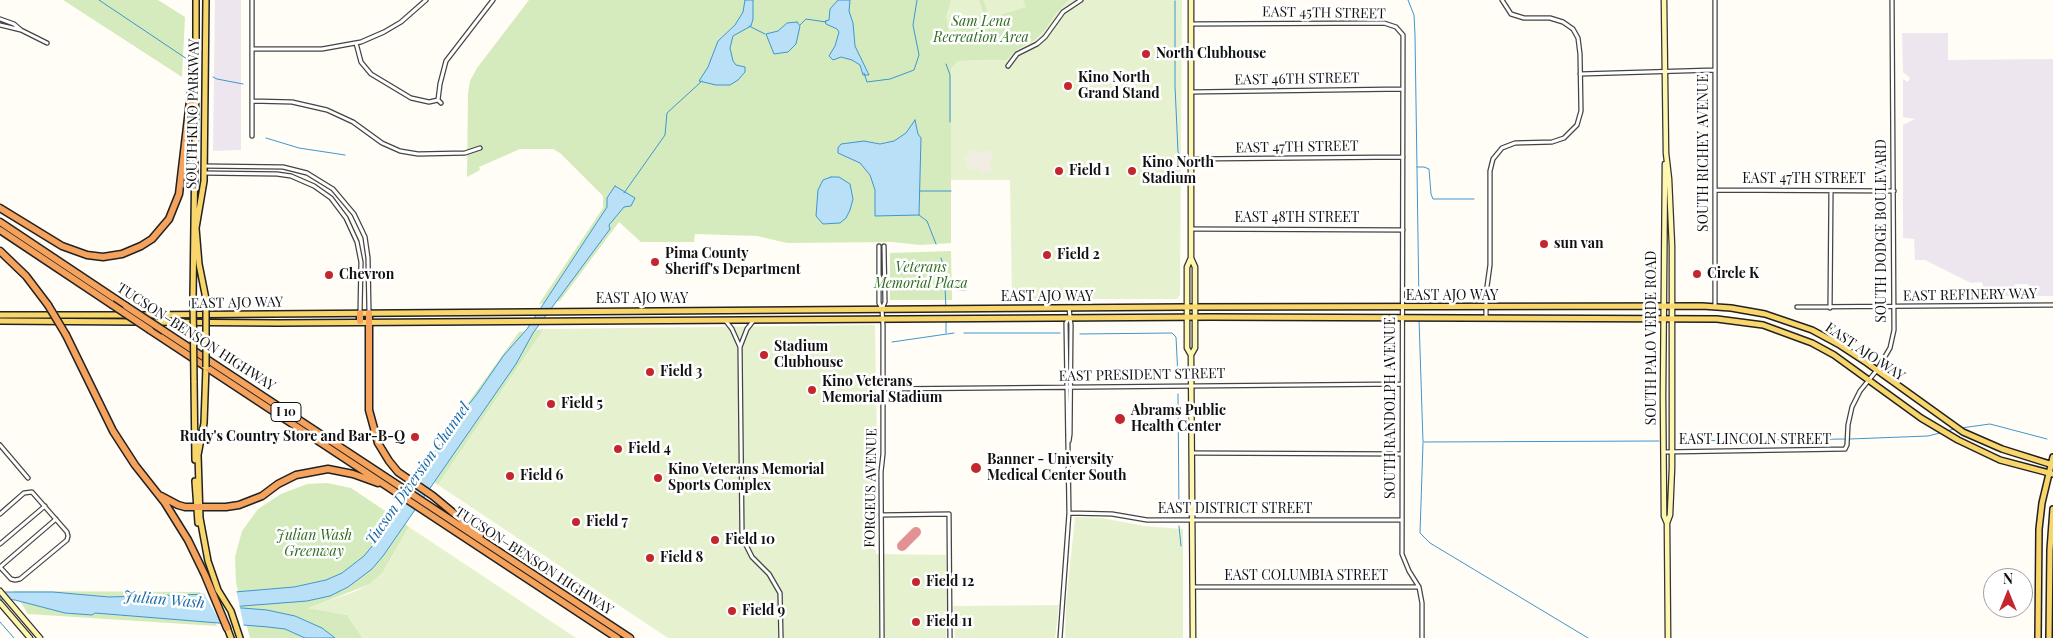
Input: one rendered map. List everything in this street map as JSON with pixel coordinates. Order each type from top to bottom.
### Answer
[{"type":"highway","points":[[0,208],[62,246],[87,255],[103,257],[119,255],[136,249],[152,239],[171,216],[180,190],[196,50]]},
{"type":"highway","name":"TUCSON–BENSON HIGHWAY","points":[[0,222],[617,638]]},
{"type":"highway","name":"TUCSON–BENSON HIGHWAY","points":[[0,230],[387,486],[405,494]]},
{"type":"highway","points":[[0,251],[26,276],[48,305],[66,335],[113,431],[188,540],[215,590],[227,628]]},
{"type":"highway","points":[[360,313],[360,322]]},
{"type":"highway","points":[[369,313],[369,410],[371,424],[378,443],[398,472],[433,496],[512,560]]},
{"type":"highway","points":[[156,492],[178,505],[226,507],[239,505],[262,496],[290,477],[304,472],[322,470],[353,474],[387,486]]},
{"type":"highway","name":"TUCSON–BENSON HIGHWAY","points":[[422,507],[512,560],[630,638]]},
{"type":"main road","name":"SOUTH KINO PARKWAY","points":[[196,0],[193,298],[199,507],[215,590],[231,611],[240,638]]},
{"type":"main road","name":"SOUTH KINO PARKWAY","points":[[199,507],[198,455],[204,423],[206,391],[206,299],[196,228],[204,173],[206,0]]},
{"type":"main road","points":[[1191,0],[1191,258],[1195,267],[1195,348],[1191,354]]},
{"type":"main road","name":"SOUTH PALO VERDE ROAD","points":[[1664,0],[1666,153],[1664,178],[1663,306],[1664,516],[1667,523]]},
{"type":"main road","points":[[196,10],[206,10]]},
{"type":"main road","name":"SOUTH PALO VERDE ROAD","points":[[1666,153],[1670,179],[1672,306],[1672,452],[1670,515],[1667,523],[1668,638]]},
{"type":"main road","points":[[194,166],[204,166]]},
{"type":"main road","points":[[194,173],[204,173]]},
{"type":"main road","points":[[1191,258],[1187,267],[1187,348],[1191,354],[1192,385],[1193,638]]},
{"type":"main road","name":"EAST AJO WAY","points":[[0,315],[938,308],[1715,306],[1742,309],[1790,321],[1838,344],[1963,432],[1995,447],[2052,464]]},
{"type":"main road","points":[[1297,307],[1297,318]]},
{"type":"main road","points":[[650,310],[650,321]]},
{"type":"main road","points":[[478,312],[478,322]]},
{"type":"main road","name":"EAST AJO WAY","points":[[0,321],[542,322],[1187,317],[1663,318],[1732,320],[1777,329],[1823,348],[1950,436],[2000,460],[2051,474]]},
{"type":"main road","points":[[2038,638],[2038,529],[2051,474],[2053,457]]},
{"type":"main road","points":[[2049,638],[2050,550],[2053,509]]},
{"type":"main road","points":[[0,591],[40,638]]},
{"type":"main road","points":[[0,603],[30,638]]},
{"type":"main road","points":[[227,628],[230,638]]},
{"type":"street","points":[[252,0],[252,136]]},
{"type":"street","points":[[252,49],[322,49],[356,43],[401,22],[426,0]]},
{"type":"street","points":[[356,43],[362,62],[371,74],[411,98],[429,102],[440,102],[441,78],[446,61],[493,0]]},
{"type":"street","points":[[1008,66],[1017,54],[1037,44],[1045,37],[1063,12],[1081,0]]},
{"type":"street","points":[[1486,318],[1490,265],[1490,175],[1492,161],[1499,151],[1510,144],[1520,142],[1556,142],[1571,132],[1578,123],[1580,115],[1578,38],[1573,29],[1563,22],[1550,18],[1524,18],[1511,14],[1502,0]]},
{"type":"street","name":"SOUTH RICHEY AVENUE","points":[[1715,0],[1715,306]]},
{"type":"street","name":"SOUTH DODGE BOULEVARD","points":[[1847,451],[1847,433],[1852,407],[1860,391],[1877,370],[1891,345],[1894,307],[1892,0]]},
{"type":"street","points":[[0,19],[14,24],[21,30]]},
{"type":"street","name":"EAST 45TH STREET","points":[[1191,24],[1384,23],[1396,27]]},
{"type":"street","points":[[0,25],[21,30],[47,43]]},
{"type":"street","name":"SOUTH RANDOLPH AVENUE","points":[[1396,27],[1403,35],[1402,554],[1409,571],[1419,587],[1422,603],[1422,638]]},
{"type":"street","points":[[1580,74],[1715,70]]},
{"type":"street","name":"EAST 46TH STREET","points":[[1192,92],[1403,89]]},
{"type":"street","points":[[252,101],[299,103],[327,110],[353,122],[382,143],[400,151],[418,154],[465,154],[480,148]]},
{"type":"street","name":"EAST 47TH STREET","points":[[1192,159],[1403,157]]},
{"type":"street","points":[[204,166],[283,167],[307,173],[333,189],[354,214],[364,237],[368,258],[369,313]]},
{"type":"street","points":[[204,173],[291,176],[314,186],[331,198],[355,233],[361,262],[360,313]]},
{"type":"street","name":"EAST 47TH STREET","points":[[1715,190],[1894,191]]},
{"type":"street","points":[[1830,308],[1831,191]]},
{"type":"street","name":"EAST 48TH STREET","points":[[1191,229],[1403,230]]},
{"type":"street","name":"FORGEUS AVENUE","points":[[879,246],[879,303],[882,309]]},
{"type":"street","name":"FORGEUS AVENUE","points":[[882,638],[882,309],[885,303],[884,246]]},
{"type":"street","name":"EAST REFINERY WAY","points":[[1797,307],[2053,305]]},
{"type":"street","points":[[1060,638],[1069,513],[1069,388],[1066,323],[1069,318],[1069,308]]},
{"type":"street","points":[[724,320],[732,329],[740,347],[742,532],[752,557],[769,574],[780,593],[781,638]]},
{"type":"street","points":[[740,347],[754,320]]},
{"type":"street","name":"EAST PRESIDENT STREET","points":[[883,389],[1402,384]]},
{"type":"street","points":[[0,445],[28,478]]},
{"type":"street","name":"EAST LINCOLN STREET","points":[[1664,452],[1847,451]]},
{"type":"street","points":[[1192,453],[1402,454]]},
{"type":"street","points":[[0,514],[28,492],[32,492],[45,506],[56,519],[67,532],[67,540],[20,579],[11,579],[0,567],[56,519]]},
{"type":"street","points":[[0,544],[45,506]]},
{"type":"street","name":"EAST DISTRICT STREET","points":[[1069,513],[1097,513],[1147,520],[1402,520]]},
{"type":"street","points":[[881,515],[949,514],[950,638]]},
{"type":"street","name":"EAST COLUMBIA STREET","points":[[1193,587],[1419,587]]},
{"type":"shaded area","points":[[215,0],[241,0],[241,150],[213,151]]},
{"type":"shaded area","points":[[1902,33],[1948,33],[1948,60],[2053,59],[2053,296],[2028,296],[2028,284],[2015,284],[2016,296],[1983,296],[1983,284],[1981,282],[1971,283],[1925,260],[1915,260],[1914,239],[1903,238],[1903,125],[1915,119],[1903,117],[1903,79],[1908,82],[1910,78],[1903,72]]},
{"type":"shaded area","points":[[992,148],[993,159],[989,161],[992,170],[982,173],[981,170],[967,169],[965,156],[968,156],[969,150],[983,152],[992,150]]},
{"type":"green space","points":[[63,0],[158,0],[185,17],[182,77]]},
{"type":"green space","name":"Sam Lena Recreation Area","points":[[529,0],[1069,0],[1035,40],[1015,51],[1007,60],[958,61],[951,69],[951,243],[920,245],[892,242],[787,243],[757,236],[695,234],[694,242],[641,242],[619,222],[560,301],[539,304],[603,208],[603,196],[560,153],[553,149],[520,149],[479,167],[480,170],[467,177],[468,93],[470,81],[477,68]]},
{"type":"green space","points":[[951,0],[979,0],[985,17],[983,21],[949,32],[946,17]]},
{"type":"green space","points":[[983,0],[1023,0],[1026,7],[991,18]]},
{"type":"green space","points":[[1069,0],[1182,0],[1180,295],[1177,299],[1012,299],[1010,180],[951,180],[951,69],[958,61],[1007,60],[1015,51],[1035,40]]},
{"type":"green space","name":"Veterans Memorial Plaza","points":[[951,251],[952,300],[890,300],[890,253]]},
{"type":"green space","name":"Kino Veterans Memorial Sports Complex","points":[[875,325],[877,445],[873,471],[876,554],[946,555],[946,638],[668,638],[438,485],[544,329]]},
{"type":"green space","points":[[544,329],[438,485],[419,471],[519,332]]},
{"type":"green space","name":"Julian Wash Greenway","points":[[327,483],[351,488],[409,527],[383,572],[370,584],[309,608],[347,615],[363,638],[250,638],[236,583],[235,557],[242,531],[258,509],[281,494],[307,484]]},
{"type":"green space","points":[[1075,517],[1102,518],[1144,526],[1183,529],[1183,638],[1065,638],[1066,605]]},
{"type":"green space","points":[[409,527],[576,638],[363,638],[347,615],[307,608],[354,592],[370,584],[383,572]]},
{"type":"green space","points":[[14,591],[200,592],[217,626],[28,614]]},
{"type":"green space","points":[[1059,605],[1055,638],[955,638],[953,606]]},
{"type":"water","points":[[745,0],[753,0],[751,26],[733,36],[730,48],[733,61],[736,65],[745,67],[745,72],[730,85],[716,85],[699,81],[708,67],[718,41],[735,25],[743,12]]},
{"type":"water","points":[[838,0],[850,0],[849,11],[853,23],[855,46],[869,75],[863,75],[860,65],[852,60],[841,57],[833,60],[829,56],[835,46],[839,32],[837,29],[826,24],[825,21],[829,20],[830,9]]},
{"type":"water","points":[[797,22],[800,26],[796,44],[788,52],[774,54],[766,34],[778,31],[787,23]]},
{"type":"water","points":[[915,120],[918,134],[921,138],[919,215],[875,216],[875,190],[870,175],[860,163],[838,153],[838,148],[841,144],[864,141],[880,144],[894,141],[906,133]]},
{"type":"water","points":[[839,177],[850,184],[853,199],[846,218],[840,223],[823,224],[816,216],[818,190],[823,180]]},
{"type":"water","name":"Tucson Diversion Channel","points":[[615,186],[635,198],[631,206],[624,207],[609,225],[610,229],[533,333],[516,364],[383,556],[372,569],[348,587],[330,596],[307,601],[230,607],[267,610],[295,616],[322,628],[335,638],[305,638],[285,629],[268,627],[95,613],[92,615],[65,613],[15,600],[0,599],[0,592],[53,592],[109,597],[211,594],[294,587],[326,580],[342,573],[364,556],[373,545],[372,543],[392,519],[421,476],[439,445],[442,446],[462,413],[504,355],[527,329],[607,207],[607,198]]},
{"type":"pier","points":[[236,589],[244,627],[222,625],[203,592]]},
{"type":"waterway","points":[[99,0],[187,59]]},
{"type":"waterway","name":"Tucson Diversion Channel","points":[[864,73],[867,82],[890,79],[914,70],[919,55],[913,25],[917,0]]},
{"type":"waterway","points":[[1408,0],[1414,15],[1415,35],[1419,305]]},
{"type":"waterway","points":[[1175,1],[1175,86],[1178,152],[1183,158]]},
{"type":"waterway","name":"Tucson Diversion Channel","points":[[800,25],[806,19],[826,22]]},
{"type":"waterway","name":"Tucson Diversion Channel","points":[[749,26],[765,34]]},
{"type":"waterway","points":[[946,64],[950,75],[950,122]]},
{"type":"waterway","points":[[213,77],[243,84]]},
{"type":"waterway","name":"Tucson Diversion Channel","points":[[624,193],[665,135],[667,113],[702,81]]},
{"type":"waterway","points":[[266,138],[299,148],[345,155]]},
{"type":"waterway","points":[[1417,167],[1429,169],[1433,199],[1474,199]]},
{"type":"waterway","points":[[920,191],[951,191]]},
{"type":"waterway","points":[[919,215],[927,221],[936,244]]},
{"type":"waterway","points":[[941,258],[944,268],[946,308]]},
{"type":"waterway","points":[[946,289],[965,290]]},
{"type":"waterway","points":[[1419,319],[1423,442],[1659,441]]},
{"type":"waterway","points":[[946,322],[946,333]]},
{"type":"waterway","points":[[892,342],[954,333]]},
{"type":"waterway","points":[[964,333],[1060,333]]},
{"type":"waterway","points":[[1080,334],[1172,333],[1176,337],[1178,377]]},
{"type":"waterway","points":[[1178,394],[1179,514]]},
{"type":"waterway","points":[[1961,428],[1990,424],[2047,439]]},
{"type":"waterway","points":[[1946,431],[1955,429]]},
{"type":"waterway","points":[[1850,439],[1928,436],[1940,433]]},
{"type":"waterway","points":[[1679,441],[1846,439]]},
{"type":"waterway","points":[[1423,443],[1420,533],[1430,543],[1588,638]]},
{"type":"waterway","points":[[1179,526],[1181,546]]},
{"type":"waterway","points":[[0,622],[14,638]]},
{"type":"taxiway","points":[[902,546],[916,532]]},
{"type":"place","name":"North Clubhouse","points":[[1146,54]]},
{"type":"place","name":"Kino North Grand Stand","points":[[1068,86]]},
{"type":"place","name":"Field 1","points":[[1059,171]]},
{"type":"place","name":"Kino North Stadium","points":[[1132,171]]},
{"type":"place","name":"sun van","points":[[1544,244]]},
{"type":"place","name":"Field 2","points":[[1047,255]]},
{"type":"place","name":"Pima County Sheriff's Department","points":[[655,262]]},
{"type":"place","name":"Circle K","points":[[1697,274]]},
{"type":"place","name":"Chevron","points":[[329,275]]},
{"type":"place","name":"Stadium Clubhouse","points":[[764,355]]},
{"type":"place","name":"Field 3","points":[[650,372]]},
{"type":"place","name":"Kino Veterans Memorial Stadium","points":[[812,390]]},
{"type":"place","name":"Field 5","points":[[551,404]]},
{"type":"place","name":"Abrams Public Health Center","points":[[1120,419]]},
{"type":"place","name":"Rudy's Country Store and Bar-B-Q","points":[[415,437]]},
{"type":"place","name":"Field 4","points":[[618,449]]},
{"type":"place","name":"Banner - University Medical Center South","points":[[976,468]]},
{"type":"place","name":"Field 6","points":[[510,476]]},
{"type":"place","name":"Kino Veterans Memorial Sports Complex","points":[[658,478]]},
{"type":"place","name":"Field 7","points":[[576,522]]},
{"type":"place","name":"Field 10","points":[[715,540]]},
{"type":"place","name":"Field 8","points":[[650,558]]},
{"type":"place","name":"Field 12","points":[[916,582]]},
{"type":"place","name":"Field 9","points":[[732,611]]},
{"type":"place","name":"Field 11","points":[[916,622]]},
{"type":"water label","name":"Julian Wash","points":[[164,600]]}]
